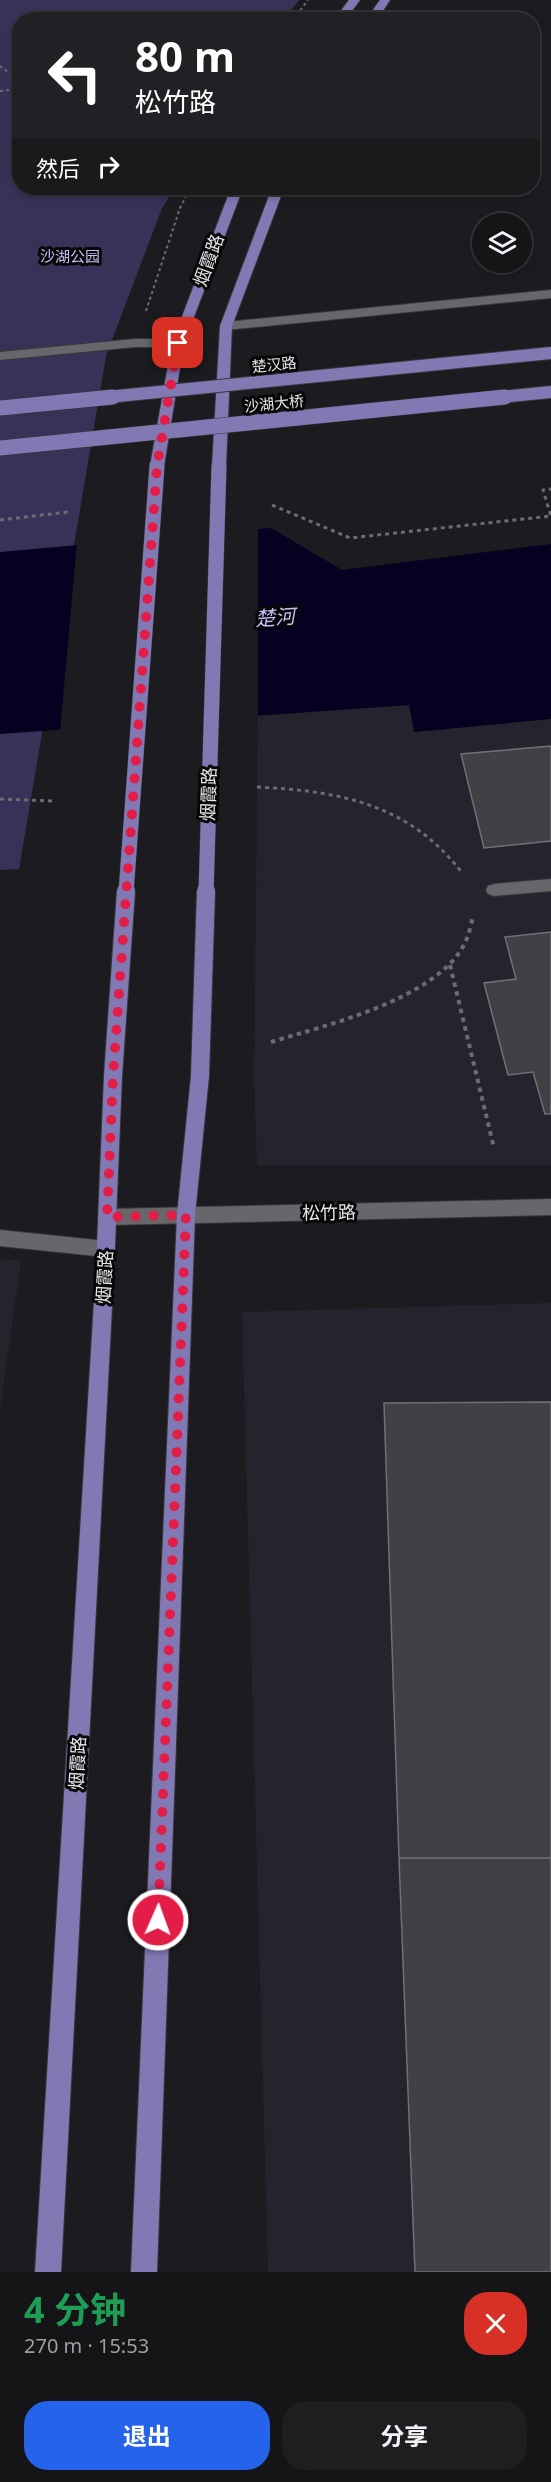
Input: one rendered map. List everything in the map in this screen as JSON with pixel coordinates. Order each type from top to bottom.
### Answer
[{"type":"main road","points":[[345,12],[355,0]]},
{"type":"main road","name":"烟霞路","points":[[48,2272],[106,1249],[113,1076],[157,466],[178,343],[234,195]]},
{"type":"main road","name":"烟霞路","points":[[144,2272],[186,1215],[200,1076],[219,466],[226,326],[275,195]]},
{"type":"main road","name":"楚汉路","points":[[0,408],[551,353]]},
{"type":"main road","name":"沙湖大桥","points":[[0,448],[551,392]]},
{"type":"street","points":[[226,326],[551,294]]},
{"type":"street","points":[[0,356],[135,343],[178,343]]},
{"type":"street","points":[[494,890],[551,885]]},
{"type":"street","name":"松竹路","points":[[107,1217],[551,1207]]},
{"type":"street","points":[[0,1238],[106,1249]]},
{"type":"path","points":[[135,343],[180,208],[186,195]]},
{"type":"path","points":[[272,505],[350,538],[551,516],[543,490],[551,489]]},
{"type":"path","points":[[0,520],[68,512]]},
{"type":"path","points":[[257,787],[285,787],[329,794],[356,801],[391,815],[414,826],[442,847],[452,856],[467,882]]},
{"type":"path","points":[[0,800],[53,801]]},
{"type":"path","points":[[271,1042],[366,1011],[400,997],[437,976],[450,964],[468,936],[474,910]]},
{"type":"path","points":[[450,964],[494,1148]]},
{"type":"shaded area","points":[[410,705],[415,732],[551,719],[551,1165],[257,1165],[254,1077],[258,715]]},
{"type":"shaded area","points":[[0,1259],[21,1261],[0,1408]]},
{"type":"shaded area","points":[[551,1303],[551,2272],[268,2272],[242,1312]]},
{"type":"green space","name":"沙湖公园","points":[[0,0],[299,0],[290,12],[12,12],[12,195],[170,195],[162,208],[106,356],[19,869],[0,870]]},
{"type":"water","name":"楚河","points":[[271,528],[342,570],[551,544],[551,719],[414,732],[409,705],[0,734],[0,552]]},
{"type":"pier","points":[[258,526],[258,718],[60,732],[77,542]]},
{"type":"building","points":[[551,746],[551,841],[484,848],[461,754]]},
{"type":"building","points":[[551,932],[551,1114],[545,1114],[533,1072],[508,1075],[484,983],[516,979],[505,937]]},
{"type":"building","points":[[551,1402],[551,1858],[399,1858],[384,1403]]},
{"type":"building","points":[[399,1858],[551,1858],[551,2272],[415,2272]]},
{"type":"route","points":[[158,1920],[186,1215],[107,1217],[113,1076],[157,466],[178,343]]}]
